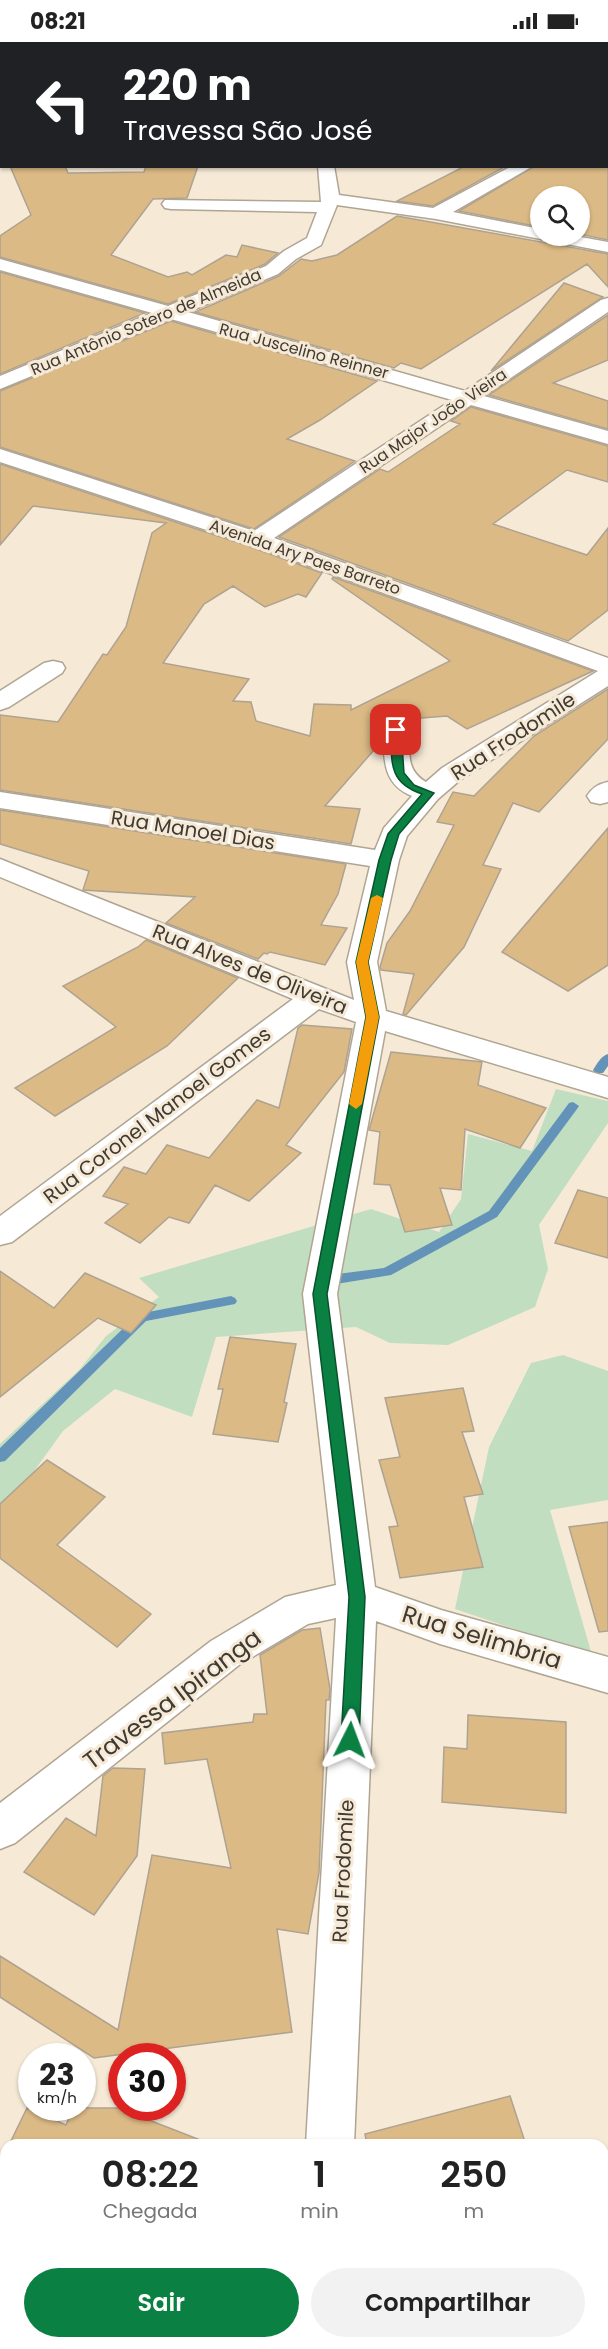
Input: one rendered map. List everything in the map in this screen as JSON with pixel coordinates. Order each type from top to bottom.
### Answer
[{"type":"street","name":"Rua Antônio Sotero de Almeida","points":[[0,383],[272,270],[290,255],[315,241],[330,203],[326,168]]},
{"type":"street","points":[[436,214],[521,168]]},
{"type":"street","points":[[171,204],[330,203],[436,214],[530,232]]},
{"type":"street","points":[[590,243],[608,246]]},
{"type":"street","name":"Rua Juscelino Reinner","points":[[0,264],[167,314],[469,397],[608,438]]},
{"type":"street","name":"Rua Major João Vieira","points":[[257,539],[608,304]]},
{"type":"street","name":"Avenida Ary Paes Barreto","points":[[0,455],[257,539],[608,666]]},
{"type":"street","points":[[0,702],[53,668]]},
{"type":"street","name":"Rua Frodomile","points":[[330,2139],[357,1597],[320,1294],[372,1017],[362,962],[385,860],[394,834],[429,793],[451,774],[608,675]]},
{"type":"street","points":[[396,730],[399,773],[410,787],[429,793]]},
{"type":"street","name":"Rua Manoel Dias","points":[[0,800],[385,860]]},
{"type":"street","name":"Rua Alves de Oliveira","points":[[0,867],[315,997],[372,1017],[608,1088]]},
{"type":"street","name":"Rua Coronel Manoel Gomes","points":[[0,1233],[315,997]]},
{"type":"street","name":"Rua Selimbria","points":[[357,1597],[441,1627],[606,1673]]},
{"type":"street","name":"Travessa Ipiranga","points":[[0,1829],[225,1653],[300,1609],[357,1597]]},
{"type":"green space","points":[[556,1089],[608,1101],[608,1123],[539,1225],[548,1269],[535,1307],[448,1345],[390,1343],[356,1327],[216,1337],[192,1417],[115,1389],[63,1431],[32,1474],[0,1504],[0,1444],[80,1369],[106,1336],[159,1297],[139,1278],[371,1209],[439,1232],[461,1199],[468,1134],[532,1151]]},
{"type":"green space","points":[[563,1355],[608,1371],[608,1500],[550,1510],[592,1655],[455,1609],[489,1447],[531,1363]]},
{"type":"building","points":[[11,168],[66,168],[68,173],[144,172],[145,168],[197,168],[187,198],[153,199],[111,255],[168,277],[187,272],[192,275],[226,255],[237,257],[242,245],[278,253],[265,264],[168,304],[0,257],[0,236],[31,215]]},
{"type":"building","points":[[461,168],[502,168],[433,206],[397,201]]},
{"type":"building","points":[[532,168],[608,168],[608,240],[590,236],[590,186],[530,186],[530,225],[459,211]]},
{"type":"building","points":[[397,216],[530,240],[530,246],[564,246],[608,254],[608,287],[587,264],[421,369],[401,363],[394,368],[195,312],[279,276],[301,259],[312,261],[337,255]]},
{"type":"building","points":[[0,272],[145,313],[0,374]]},
{"type":"building","points":[[564,283],[603,297],[491,371]]},
{"type":"building","points":[[608,315],[608,360],[553,383],[608,401],[608,429],[489,395]]},
{"type":"building","points":[[171,321],[377,381],[320,420],[287,439],[355,461],[254,529],[0,447],[0,391]]},
{"type":"building","points":[[471,407],[608,446],[608,482],[567,470],[493,524],[587,555],[608,528],[608,610],[568,641],[279,537],[380,469],[388,472],[460,424],[451,421]]},
{"type":"building","points":[[0,464],[248,546],[322,573],[306,597],[298,594],[265,607],[233,586],[204,604],[163,663],[249,679],[233,701],[251,702],[256,721],[310,736],[314,704],[351,705],[351,710],[450,661],[332,579],[333,577],[593,671],[467,729],[447,716],[395,720],[385,724],[381,730],[381,742],[325,806],[360,809],[351,844],[0,790],[0,715],[58,722],[103,654],[107,655],[126,627],[152,533],[166,523],[33,506],[0,545]]},
{"type":"building","points":[[608,689],[608,739],[539,812],[513,803],[483,865],[501,869],[464,947],[406,1015],[403,1014],[414,974],[381,970],[380,967],[387,943],[410,911],[454,825],[437,822],[453,792],[474,796],[534,736]]},
{"type":"building","points":[[0,810],[346,864],[338,894],[321,925],[347,928],[325,965],[270,952],[264,953],[258,959],[166,923],[195,897],[83,890],[89,871],[0,844]]},
{"type":"building","points":[[608,828],[608,965],[568,991],[502,952]]},
{"type":"building","points":[[146,940],[238,978],[167,1046],[55,1116],[15,1088],[116,1027],[63,986],[138,947]]},
{"type":"building","points":[[302,1025],[352,1029],[344,1072],[286,1145],[301,1153],[249,1201],[215,1185],[189,1223],[169,1217],[140,1243],[105,1223],[128,1204],[103,1196],[124,1167],[146,1174],[167,1145],[209,1158],[257,1100],[279,1108],[298,1028]]},
{"type":"building","points":[[391,1052],[482,1062],[478,1085],[546,1108],[520,1148],[465,1129],[461,1190],[440,1188],[452,1225],[405,1232],[390,1185],[374,1184],[380,1132],[369,1130]]},
{"type":"building","points":[[578,1190],[608,1198],[608,1258],[555,1243]]},
{"type":"building","points":[[0,1271],[54,1308],[85,1273],[156,1305],[131,1333],[98,1318],[0,1397]]},
{"type":"building","points":[[230,1337],[296,1344],[284,1402],[287,1403],[278,1442],[213,1434],[223,1389],[218,1389]]},
{"type":"building","points":[[463,1388],[474,1431],[462,1432],[483,1494],[464,1497],[483,1567],[400,1578],[389,1527],[398,1526],[379,1460],[400,1457],[385,1398]]},
{"type":"building","points":[[47,1460],[105,1497],[57,1545],[151,1614],[117,1647],[0,1558],[0,1504]]},
{"type":"building","points":[[608,1522],[608,1631],[599,1632],[569,1527]]},
{"type":"building","points":[[320,1628],[330,1689],[329,1700],[326,1700],[319,1873],[308,1934],[277,1929],[292,2032],[186,2046],[186,2043],[108,2043],[108,2056],[96,2058],[96,2043],[71,2043],[0,1997],[0,1956],[118,2030],[152,1855],[231,1868],[207,1759],[165,1764],[162,1733],[253,1722],[254,1714],[267,1714],[260,1655],[302,1630]]},
{"type":"building","points":[[468,1715],[566,1722],[566,1813],[442,1802],[444,1747],[467,1749]]},
{"type":"building","points":[[113,1768],[145,1769],[137,1856],[94,1915],[24,1872],[66,1818],[96,1836],[103,1776]]},
{"type":"building","points":[[510,2096],[524,2139],[366,2139],[365,2134]]},
{"type":"building","points":[[96,2108],[108,2108],[108,2121],[151,2121],[198,2139],[12,2139],[21,2121],[57,2121],[66,2125],[68,2121],[96,2121]]},
{"type":"waterway","points":[[599,1070],[608,1058]]},
{"type":"waterway","points":[[330,1280],[387,1272],[493,1214],[573,1106]]},
{"type":"waterway","points":[[0,1457],[142,1317],[231,1301]]},
{"type":"slow traffic","points":[[356,1104],[372,1017],[362,962],[377,898]]},
{"type":"route","points":[[350,1740],[357,1597],[320,1294],[372,1017],[362,962],[385,860],[394,834],[429,793],[410,787],[399,773],[396,730]]}]
